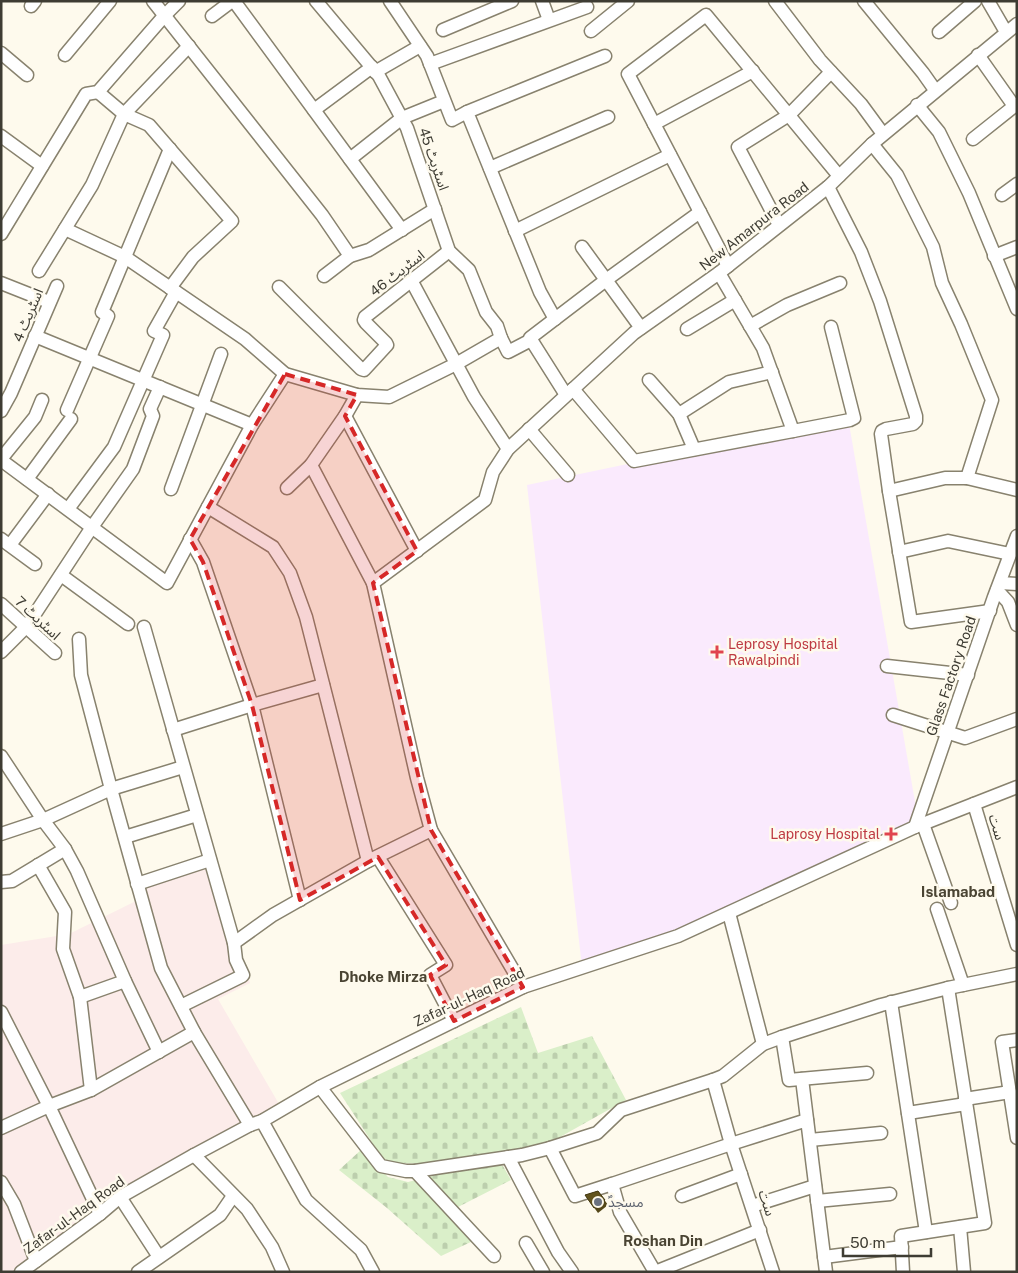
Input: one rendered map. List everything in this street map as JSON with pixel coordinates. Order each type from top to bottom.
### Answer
[{"type":"street","points":[[65,56],[110,1]]},
{"type":"street","points":[[153,1],[322,214],[350,256]]},
{"type":"street","points":[[1,234],[86,94],[98,92],[179,1]]},
{"type":"street","points":[[212,16],[233,1],[402,230]]},
{"type":"street","name":"اسٹریٹ 45","points":[[316,1],[379,76],[407,128],[449,251],[469,270],[486,312],[497,326],[501,338]]},
{"type":"street","points":[[390,1],[427,56],[452,120],[467,112],[605,56]]},
{"type":"street","points":[[444,30],[487,6],[512,1]]},
{"type":"street","points":[[542,1],[549,20]]},
{"type":"street","points":[[591,31],[628,1]]},
{"type":"street","points":[[775,1],[820,60],[861,104],[883,134]]},
{"type":"street","points":[[864,1],[935,90]]},
{"type":"street","points":[[939,32],[975,1]]},
{"type":"street","points":[[988,1],[1012,28]]},
{"type":"street","points":[[430,64],[587,7]]},
{"type":"street","points":[[793,431],[764,348],[735,300],[700,212],[628,74],[706,15],[840,176]]},
{"type":"street","name":"New Amarpura Road","points":[[373,583],[485,500],[493,472],[508,449],[641,328],[723,269],[828,187],[883,134],[1012,28]]},
{"type":"street","points":[[39,271],[92,185],[124,114],[189,46]]},
{"type":"street","points":[[314,110],[374,69],[420,46]]},
{"type":"street","points":[[1,53],[27,75]]},
{"type":"street","points":[[973,140],[1015,105],[978,55]]},
{"type":"street","points":[[654,124],[753,71]]},
{"type":"street","points":[[779,225],[738,146],[789,115],[831,72]]},
{"type":"street","points":[[68,509],[114,447],[163,335],[154,331],[173,290],[193,257],[232,221],[149,125],[124,114],[98,92]]},
{"type":"street","points":[[350,159],[402,118],[444,101]]},
{"type":"street","points":[[917,105],[939,132],[969,193],[1017,309]]},
{"type":"street","points":[[467,112],[540,292],[555,319]]},
{"type":"street","points":[[490,168],[608,117]]},
{"type":"street","points":[[1,136],[42,166]]},
{"type":"street","points":[[872,144],[897,175],[933,248],[942,283],[992,400],[966,478]]},
{"type":"street","points":[[27,479],[69,415],[108,316],[102,312],[170,149]]},
{"type":"street","points":[[516,231],[670,155]]},
{"type":"street","points":[[1002,195],[1017,184]]},
{"type":"street","points":[[828,187],[861,252],[880,301],[916,416],[916,421],[913,424],[886,429],[881,434],[911,622],[990,611]]},
{"type":"street","points":[[324,276],[350,256],[369,250],[435,208]]},
{"type":"street","points":[[65,229],[125,257],[245,339],[285,374],[357,395],[389,397],[456,364],[501,338],[508,352],[531,340],[530,338],[606,280],[700,212]]},
{"type":"street","points":[[582,247],[641,328]]},
{"type":"street","points":[[994,256],[1017,247]]},
{"type":"street","name":"اسٹریٹ 46","points":[[279,287],[364,370],[387,345],[364,320],[365,317],[449,251]]},
{"type":"street","points":[[411,280],[474,397],[508,449]]},
{"type":"street","points":[[1,283],[49,302]]},
{"type":"street","points":[[750,326],[786,305],[840,283]]},
{"type":"street","name":"اسٹریٹ 4","points":[[1,410],[11,393],[57,286]]},
{"type":"street","points":[[687,329],[735,300]]},
{"type":"street","points":[[531,340],[570,392],[634,460],[854,418],[831,327]]},
{"type":"street","points":[[35,336],[252,425]]},
{"type":"street","points":[[171,489],[221,354]]},
{"type":"street","points":[[679,414],[729,382],[772,372]]},
{"type":"street","points":[[42,400],[35,417],[1,459],[167,583],[252,425],[285,374]]},
{"type":"street","points":[[648,380],[679,414],[694,450]]},
{"type":"street","points":[[1,652],[27,626],[92,527],[133,469],[153,416],[150,409],[160,387]]},
{"type":"street","points":[[287,488],[311,465],[345,416],[357,395]]},
{"type":"street","points":[[345,416],[417,551]]},
{"type":"street","points":[[530,429],[568,475]]},
{"type":"street","points":[[311,465],[373,583],[417,778],[431,830],[523,987]]},
{"type":"street","points":[[889,491],[945,478],[966,478],[1017,490]]},
{"type":"street","points":[[35,564],[6,542],[48,494]]},
{"type":"street","points":[[208,507],[274,547],[290,573],[306,617],[323,685],[373,859],[446,965],[430,975],[454,1021]]},
{"type":"street","name":"Glass Factory Road","points":[[919,826],[948,732],[1017,536]]},
{"type":"street","points":[[190,539],[203,562],[252,705],[300,900]]},
{"type":"street","points":[[899,552],[948,541],[1010,554]]},
{"type":"street","points":[[61,575],[128,624]]},
{"type":"street","points":[[1017,584],[998,587],[1008,602],[1017,625]]},
{"type":"street","name":"اسٹریٹ 7","points":[[1,604],[55,653]]},
{"type":"street","points":[[144,627],[234,943],[236,960],[243,975],[181,1006]]},
{"type":"street","points":[[79,638],[81,675],[161,968],[194,1032],[306,1200],[361,1250],[372,1272]]},
{"type":"street","points":[[887,666],[968,675]]},
{"type":"street","points":[[173,730],[323,685]]},
{"type":"street","points":[[893,715],[965,738],[1017,719]]},
{"type":"street","points":[[1,756],[42,820],[65,849],[77,871],[125,981],[159,1052]]},
{"type":"street","points":[[1,834],[42,820],[111,789],[183,766]]},
{"type":"street","name":"Zafar-ul-Haq Road","points":[[21,1272],[120,1198],[194,1155],[320,1087],[523,987],[678,936],[919,826],[1017,787]]},
{"type":"street","name":"ست","points":[[974,804],[1017,945]]},
{"type":"street","points":[[124,837],[197,815]]},
{"type":"street","points":[[919,826],[951,903]]},
{"type":"street","points":[[234,943],[273,915],[373,859],[431,830]]},
{"type":"street","points":[[1,882],[12,881],[65,849]]},
{"type":"street","points":[[138,884],[210,860]]},
{"type":"street","points":[[38,866],[65,912],[63,949],[80,997],[91,1090]]},
{"type":"street","points":[[937,909],[963,985]]},
{"type":"street","points":[[729,913],[763,1044]]},
{"type":"street","points":[[320,1087],[381,1166],[415,1171],[508,1158],[596,1134],[621,1110],[723,1076],[763,1044],[782,1037],[891,1002],[1017,974]]},
{"type":"street","points":[[80,997],[125,981]]},
{"type":"street","points":[[903,1272],[901,1236],[985,1223],[948,988]]},
{"type":"street","points":[[891,1002],[926,1232]]},
{"type":"street","points":[[1,1012],[49,1106],[100,1214]]},
{"type":"street","points":[[1,1128],[49,1106],[91,1090],[194,1032]]},
{"type":"street","points":[[782,1037],[788,1080],[867,1072]]},
{"type":"street","points":[[1017,1040],[1002,1042],[1017,1138]]},
{"type":"street","points":[[802,1079],[817,1201],[822,1267],[902,1247]]},
{"type":"street","name":"ست","points":[[713,1080],[731,1144],[773,1272]]},
{"type":"street","points":[[908,1113],[1010,1092]]},
{"type":"street","points":[[550,1148],[575,1196],[807,1120]]},
{"type":"street","points":[[810,1140],[881,1133]]},
{"type":"street","points":[[194,1155],[247,1208],[272,1247],[283,1272]]},
{"type":"street","points":[[508,1158],[558,1252],[572,1272]]},
{"type":"street","points":[[415,1171],[494,1256]]},
{"type":"street","points":[[682,1196],[742,1174]]},
{"type":"street","points":[[1,1182],[14,1204],[36,1261]]},
{"type":"street","points":[[612,1184],[620,1212],[655,1272],[760,1230]]},
{"type":"street","points":[[752,1206],[815,1186]]},
{"type":"street","points":[[817,1201],[890,1194]]},
{"type":"street","points":[[138,1272],[220,1215],[233,1196]]},
{"type":"street","points":[[120,1198],[159,1257]]},
{"type":"street","points":[[960,1227],[964,1272]]},
{"type":"street","points":[[526,1243],[543,1272]]},
{"type":"highlighted area","points":[[285,374],[357,395],[345,416],[417,551],[373,583],[431,830],[523,987],[454,1021],[430,975],[446,965],[378,857],[300,900],[252,705],[203,562],[190,539]]},
{"type":"shaded area","name":"Leprosy Hospital Rawalpindi","points":[[848,418],[918,819],[678,936],[582,967],[527,485]]},
{"type":"shaded area","points":[[207,862],[250,983],[218,999],[279,1104],[179,1159],[18,1272],[1,1272],[1,945],[69,934],[136,901],[144,884]]},
{"type":"green space","points":[[521,1007],[538,1053],[592,1036],[626,1100],[544,1146],[440,1164],[388,1163],[377,1150],[340,1093]]},
{"type":"green space","points":[[362,1149],[388,1177],[408,1182],[483,1163],[503,1166],[511,1180],[458,1207],[451,1213],[473,1241],[441,1256],[387,1208],[339,1170]]},
{"type":"building","name":"ؐمسجد","points":[[598,1191],[605,1200],[594,1208],[585,1195]]},
{"type":"place","name":"Leprosy Hospital Rawalpindi","points":[[717,652]]},
{"type":"place","name":"Laprosy Hospital","points":[[891,834]]},
{"type":"place","name":"ؐمسجد","points":[[598,1202]]},
{"type":"district","name":"Islamabad","points":[[958,891]]},
{"type":"district","name":"Dhoke Mirza","points":[[383,976]]},
{"type":"district","name":"Roshan Din","points":[[663,1240]]}]
